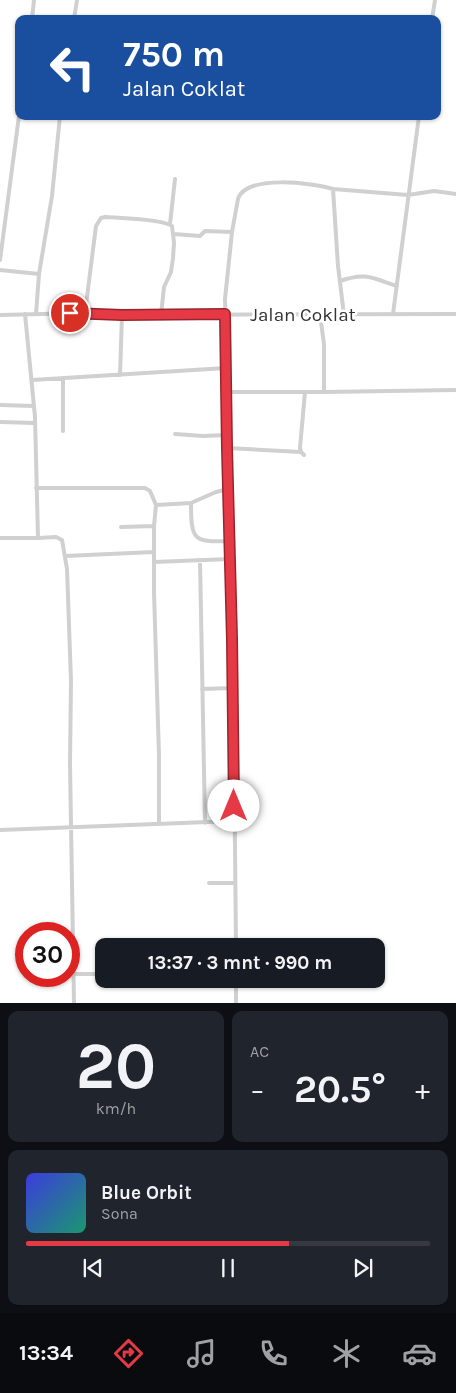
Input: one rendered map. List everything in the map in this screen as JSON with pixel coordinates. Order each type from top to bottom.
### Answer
[{"type":"street","points":[[32,15],[34,0]]},
{"type":"street","points":[[75,15],[77,0]]},
{"type":"street","points":[[432,15],[434,0]]},
{"type":"street","points":[[0,260],[18,120]]},
{"type":"street","points":[[36,314],[37,274],[52,196],[60,120]]},
{"type":"street","points":[[393,314],[418,120]]},
{"type":"street","points":[[161,315],[164,287],[172,269],[174,234],[170,224],[175,179]]},
{"type":"street","points":[[236,938],[225,291],[238,199],[245,189],[270,182],[408,195],[434,191],[456,194]]},
{"type":"street","points":[[333,189],[344,315]]},
{"type":"street","points":[[85,313],[96,226],[99,220],[114,218],[170,224]]},
{"type":"street","points":[[174,234],[200,236],[205,231],[232,232]]},
{"type":"street","points":[[0,270],[37,274]]},
{"type":"street","points":[[340,281],[353,276],[362,276],[397,286]]},
{"type":"street","name":"Jalan Coklat","points":[[0,315],[85,313],[122,315],[456,314]]},
{"type":"street","points":[[25,314],[35,423],[38,538]]},
{"type":"street","points":[[120,375],[122,315]]},
{"type":"street","points":[[320,315],[324,344],[324,392]]},
{"type":"street","points":[[32,380],[226,368]]},
{"type":"street","points":[[63,379],[63,431]]},
{"type":"street","points":[[226,392],[456,390]]},
{"type":"street","points":[[227,448],[302,453],[305,392]]},
{"type":"street","points":[[0,406],[34,406]]},
{"type":"street","points":[[0,422],[35,423]]},
{"type":"street","points":[[175,434],[227,435]]},
{"type":"street","points":[[36,488],[145,488],[150,491],[156,505],[154,562],[159,824]]},
{"type":"street","points":[[156,505],[191,503],[228,489]]},
{"type":"street","points":[[191,503],[192,530],[195,534],[204,541],[230,541]]},
{"type":"street","points":[[121,527],[154,526]]},
{"type":"street","points":[[0,538],[56,537],[62,540],[65,556],[72,681],[70,764],[73,922]]},
{"type":"street","points":[[65,556],[154,552]]},
{"type":"street","points":[[154,562],[230,559]]},
{"type":"street","points":[[200,560],[205,823]]},
{"type":"street","points":[[202,689],[232,688]]},
{"type":"street","points":[[0,830],[234,821]]},
{"type":"street","points":[[209,884],[235,883]]},
{"type":"street","points":[[80,974],[95,974]]},
{"type":"street","points":[[74,987],[74,1003]]},
{"type":"street","points":[[236,988],[236,1003]]},
{"type":"route","points":[[70,313],[122,315],[225,314],[234,806]]}]
